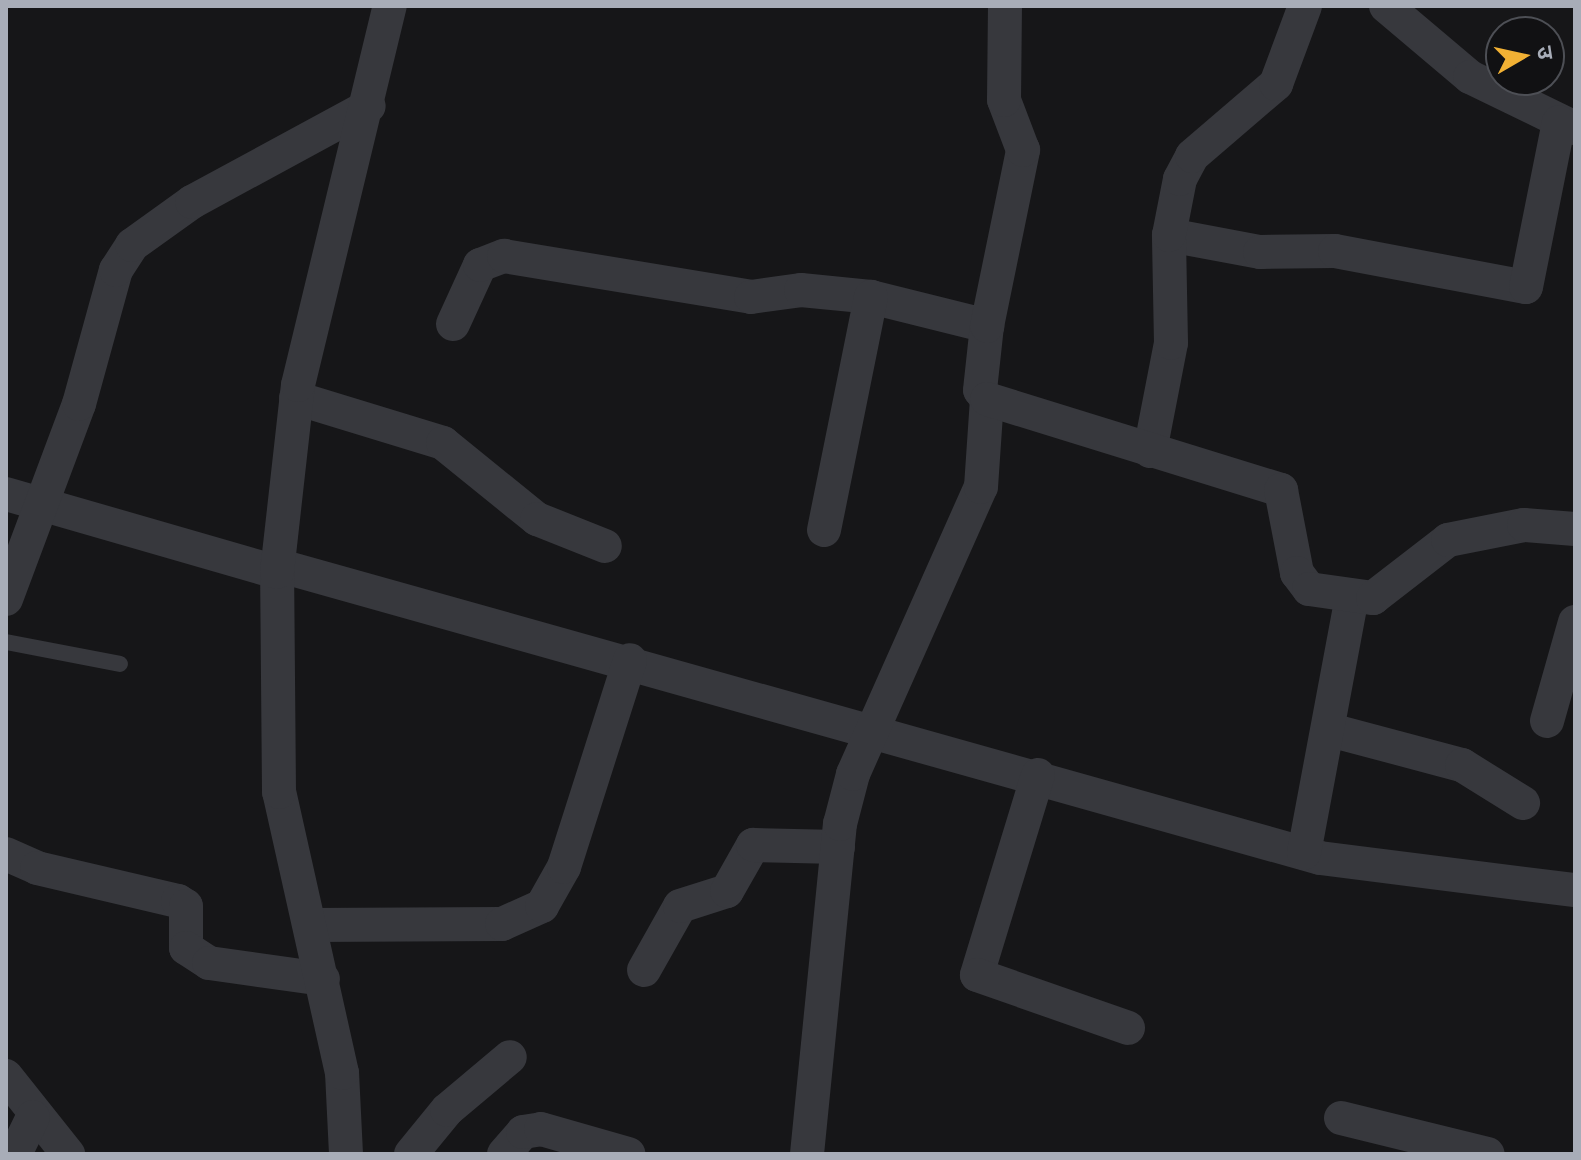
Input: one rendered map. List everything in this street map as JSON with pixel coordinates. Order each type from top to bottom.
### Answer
[{"type":"street","points":[[346,1154],[342,1073],[312,925],[279,792],[277,569],[296,398],[369,106],[388,17],[419,6]]},
{"type":"street","points":[[1005,6],[1004,100],[1023,150],[987,326],[980,390],[987,399],[1281,490],[1300,582],[1352,597],[1373,598],[1448,540],[1524,525],[1575,529]]},
{"type":"street","points":[[1150,451],[1171,343],[1169,235],[1180,179],[1192,156],[1276,84],[1305,6]]},
{"type":"street","points":[[1169,235],[1260,252],[1335,251],[1526,287],[1567,125],[1470,77],[1386,6]]},
{"type":"street","points":[[6,599],[22,498],[79,404],[116,270],[132,245],[192,202],[369,106]]},
{"type":"street","points":[[453,324],[480,265],[504,256],[751,297],[801,290],[871,297],[987,326]]},
{"type":"street","points":[[824,530],[871,297]]},
{"type":"street","points":[[296,398],[443,443],[537,519],[605,546]]},
{"type":"street","points":[[814,1152],[838,847],[853,774],[876,729],[981,487],[987,399]]},
{"type":"street","points":[[22,498],[277,569],[630,660],[1304,853],[1575,890]]},
{"type":"street","points":[[1304,853],[1330,730],[1352,597]]},
{"type":"street","points":[[1547,721],[1575,622]]},
{"type":"street","points":[[312,925],[502,924],[542,906],[564,867],[630,660]]},
{"type":"street","points":[[1330,730],[1462,765],[1523,803]]},
{"type":"street","points":[[1038,775],[977,975],[1128,1028]]},
{"type":"street","points":[[644,970],[680,906],[727,891],[753,845],[838,847]]},
{"type":"street","points":[[6,854],[37,868],[178,901],[186,906],[186,948],[209,963],[323,979]]},
{"type":"street","points":[[411,1154],[447,1110],[510,1057]]},
{"type":"street","points":[[6,1076],[33,1117],[68,1154]]},
{"type":"street","points":[[15,1154],[33,1117]]},
{"type":"street","points":[[1341,1118],[1488,1154]]},
{"type":"street","points":[[504,1154],[523,1132],[541,1129],[628,1154]]},
{"type":"lane","points":[[6,642],[120,664]]}]
